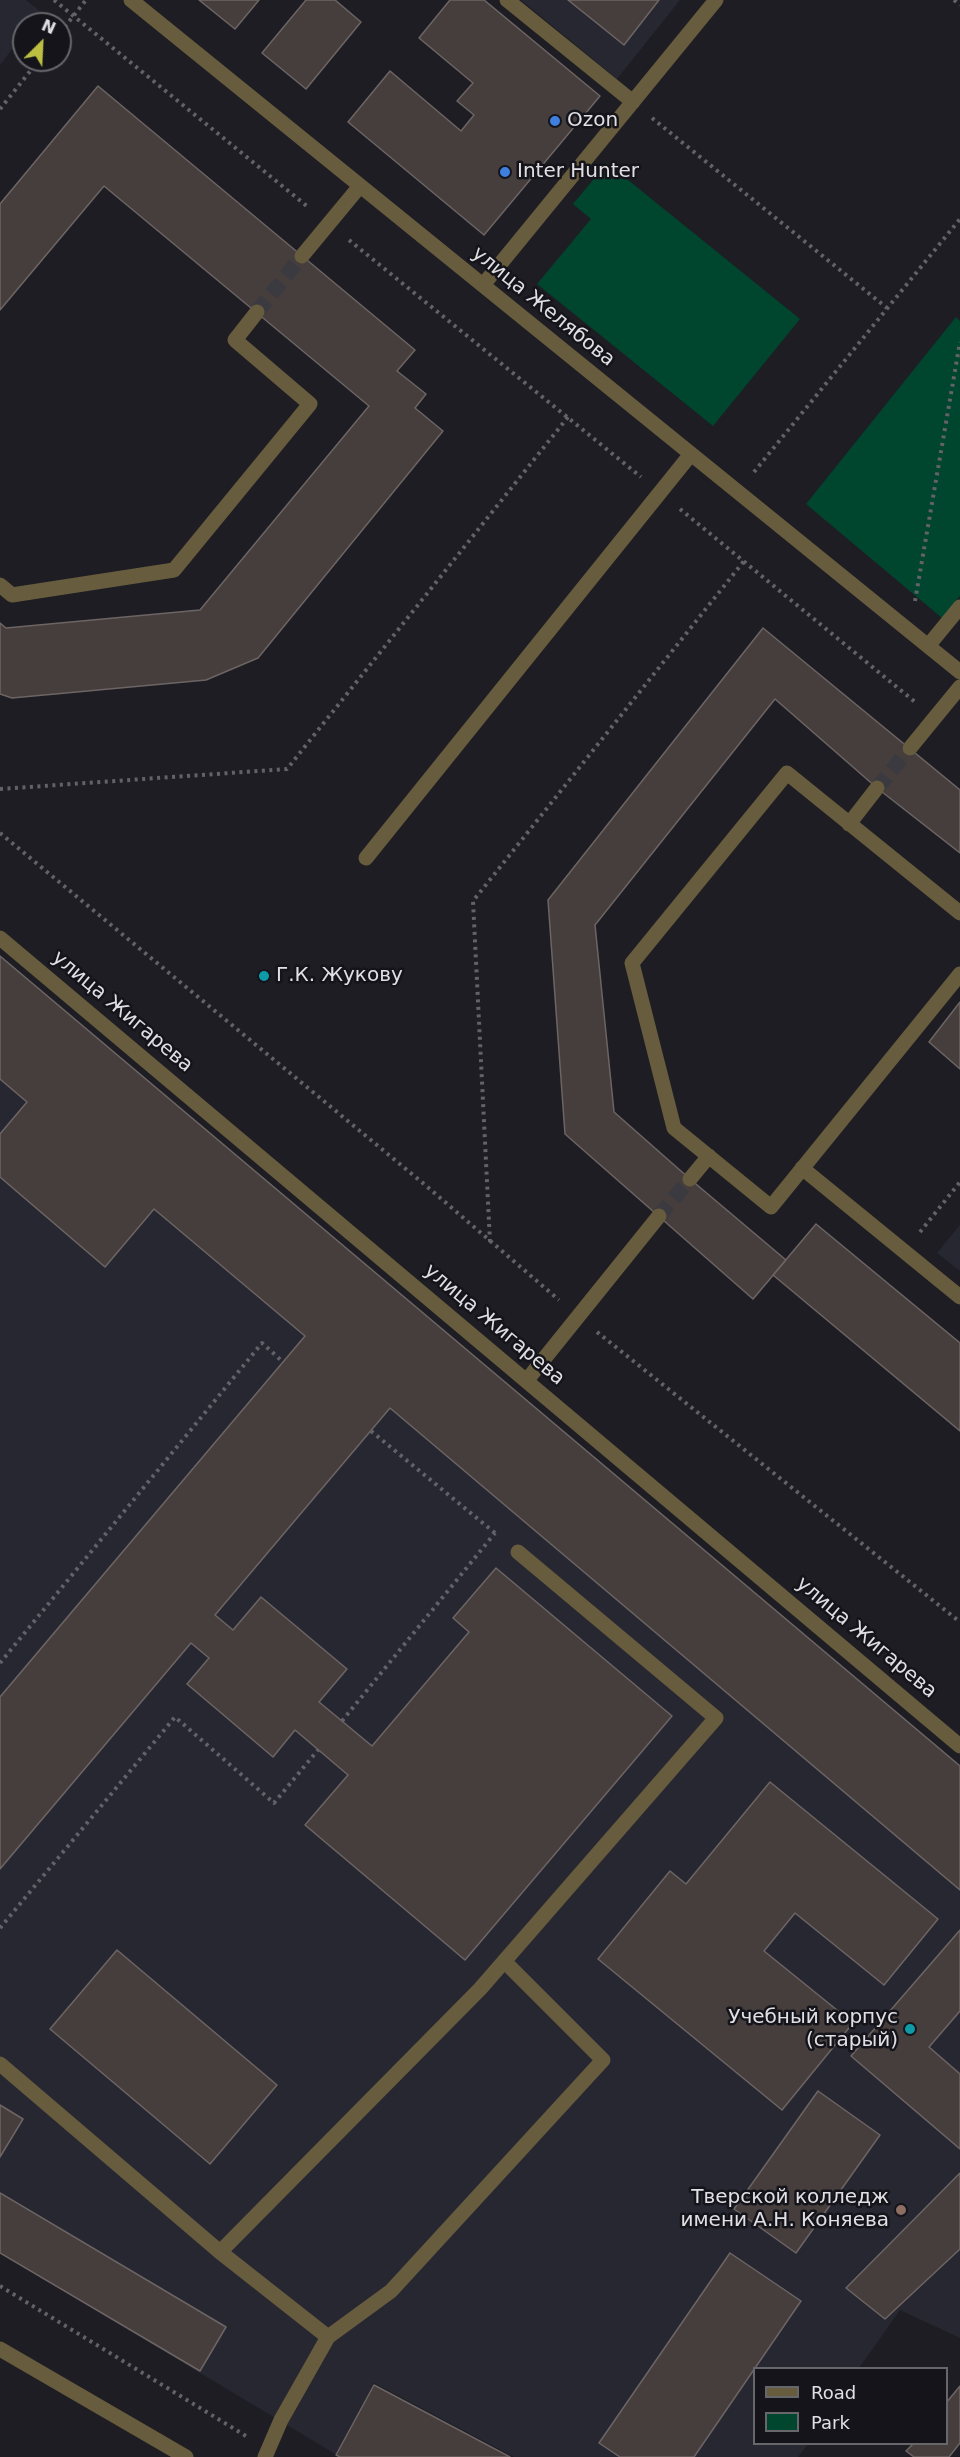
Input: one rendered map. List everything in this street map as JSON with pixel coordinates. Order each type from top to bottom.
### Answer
[{"type":"street","name":"улица Желябова","points":[[131,0],[960,672]]},
{"type":"street","points":[[507,0],[633,102]]},
{"type":"street","points":[[483,285],[716,0]]},
{"type":"street","points":[[302,256],[360,186]]},
{"type":"street","points":[[0,585],[12,595],[174,570],[310,404],[235,340],[257,312]]},
{"type":"street","points":[[366,858],[691,454]]},
{"type":"street","points":[[928,646],[960,607]]},
{"type":"street","points":[[910,748],[960,687]]},
{"type":"street","points":[[960,913],[787,773],[632,963],[674,1128],[771,1207],[960,974]]},
{"type":"street","points":[[849,824],[877,788]]},
{"type":"street","name":"улица Жигарева","points":[[0,938],[960,1746]]},
{"type":"street","points":[[690,1179],[708,1156]]},
{"type":"street","points":[[802,1168],[960,1297]]},
{"type":"street","points":[[527,1380],[659,1216]]},
{"type":"street","points":[[220,2252],[480,1989],[716,1718],[518,1552]]},
{"type":"street","points":[[266,2453],[281,2420],[328,2337],[391,2291],[603,2060],[504,1961]]},
{"type":"street","points":[[0,2064],[220,2252],[328,2337]]},
{"type":"street","points":[[0,2349],[186,2457]]},
{"type":"path","points":[[54,0],[616,457]]},
{"type":"path","points":[[72,18],[86,0]]},
{"type":"path","points":[[954,0],[960,5]]},
{"type":"path","points":[[0,109],[29,72]]},
{"type":"path","points":[[633,102],[887,308]]},
{"type":"path","points":[[751,475],[960,219]]},
{"type":"path","points":[[911,633],[960,342]]},
{"type":"path","points":[[0,789],[287,769],[568,417]]},
{"type":"path","points":[[703,528],[934,718]]},
{"type":"path","points":[[490,1243],[473,901],[744,561]]},
{"type":"path","points":[[0,833],[415,1177],[578,1316],[960,1622]]},
{"type":"path","points":[[904,1252],[960,1182]]},
{"type":"path","points":[[0,1663],[262,1342],[283,1362]]},
{"type":"path","points":[[371,1431],[518,1552]]},
{"type":"path","points":[[342,1721],[495,1533]]},
{"type":"path","points":[[0,1928],[175,1717],[274,1803],[318,1750]]},
{"type":"path","points":[[0,2286],[266,2453]]},
{"type":"shaded area","points":[[0,0],[26,0],[41,12],[12,12],[12,50],[0,65]]},
{"type":"shaded area","points":[[521,0],[680,0],[617,79]]},
{"type":"shaded area","points":[[0,956],[960,1766],[960,2338],[900,2310],[860,2367],[753,2367],[753,2445],[807,2445],[798,2457],[514,2457],[374,2383],[337,2455],[0,2253]]},
{"type":"shaded area","points":[[960,1225],[960,1271],[937,1253]]},
{"type":"green space","points":[[607,163],[800,319],[713,426],[537,284],[591,219],[573,204]]},
{"type":"green space","points":[[956,317],[960,321],[960,596],[942,618],[806,504]]},
{"type":"building","points":[[199,0],[259,0],[235,29]]},
{"type":"building","points":[[306,0],[335,0],[361,22],[306,89],[262,53]]},
{"type":"building","points":[[450,0],[484,0],[600,96],[484,235],[348,122],[390,71],[461,131],[474,115],[457,101],[473,83],[419,38]]},
{"type":"building","points":[[568,0],[659,0],[624,45]]},
{"type":"building","points":[[98,86],[415,350],[397,371],[426,394],[415,408],[443,431],[258,658],[206,680],[12,698],[0,694],[0,623],[6,628],[200,610],[369,406],[104,186],[0,310],[0,204]]},
{"type":"building","points":[[763,628],[960,790],[960,853],[877,788],[775,699],[595,925],[614,1112],[786,1260],[753,1299],[565,1134],[548,900]]},
{"type":"building","points":[[0,956],[960,1766],[960,1890],[390,1408],[215,1615],[233,1630],[261,1597],[347,1669],[319,1702],[372,1746],[469,1632],[453,1618],[496,1568],[672,1716],[465,1960],[305,1825],[348,1775],[295,1730],[273,1757],[187,1684],[209,1658],[191,1643],[0,1869],[0,1697],[305,1336],[154,1209],[105,1267],[0,1177],[0,1134],[27,1102],[0,1079]]},
{"type":"building","points":[[960,1002],[960,1069],[929,1042]]},
{"type":"building","points":[[816,1224],[960,1343],[960,1431],[773,1275]]},
{"type":"building","points":[[770,1782],[938,1919],[884,1985],[795,1913],[764,1951],[853,2023],[782,2110],[598,1959],[670,1871],[686,1884]]},
{"type":"building","name":"Учебный корпус (старый)","points":[[960,1930],[960,2011],[929,2047],[960,2074],[960,2149],[851,2056]]},
{"type":"building","points":[[117,1950],[277,2085],[210,2164],[50,2029]]},
{"type":"building","points":[[818,2091],[880,2135],[796,2253],[734,2209]]},
{"type":"building","points":[[0,2105],[23,2119],[0,2157]]},
{"type":"building","points":[[960,2173],[960,2249],[885,2319],[846,2288]]},
{"type":"building","points":[[0,2193],[226,2327],[200,2371],[0,2253]]},
{"type":"building","points":[[730,2253],[801,2301],[756,2367],[753,2367],[753,2371],[694,2457],[620,2457],[599,2443]]},
{"type":"building","points":[[374,2385],[510,2457],[340,2457],[336,2455]]},
{"type":"building","points":[[960,2386],[960,2443],[949,2457],[914,2457],[906,2451],[912,2445],[948,2445],[948,2401]]},
{"type":"tunnel","points":[[257,312],[302,256]]},
{"type":"tunnel","points":[[877,788],[910,748]]},
{"type":"tunnel","points":[[659,1216],[690,1179]]},
{"type":"place","name":"Ozon","points":[[555,121]]},
{"type":"place","name":"Inter Hunter","points":[[505,172]]},
{"type":"place","name":"Г.К. Жукову","points":[[264,976]]},
{"type":"place","name":"Учебный корпус (старый)","points":[[910,2029]]},
{"type":"place","name":"Тверской колледж имени А.Н. Коняева","points":[[901,2210]]}]
